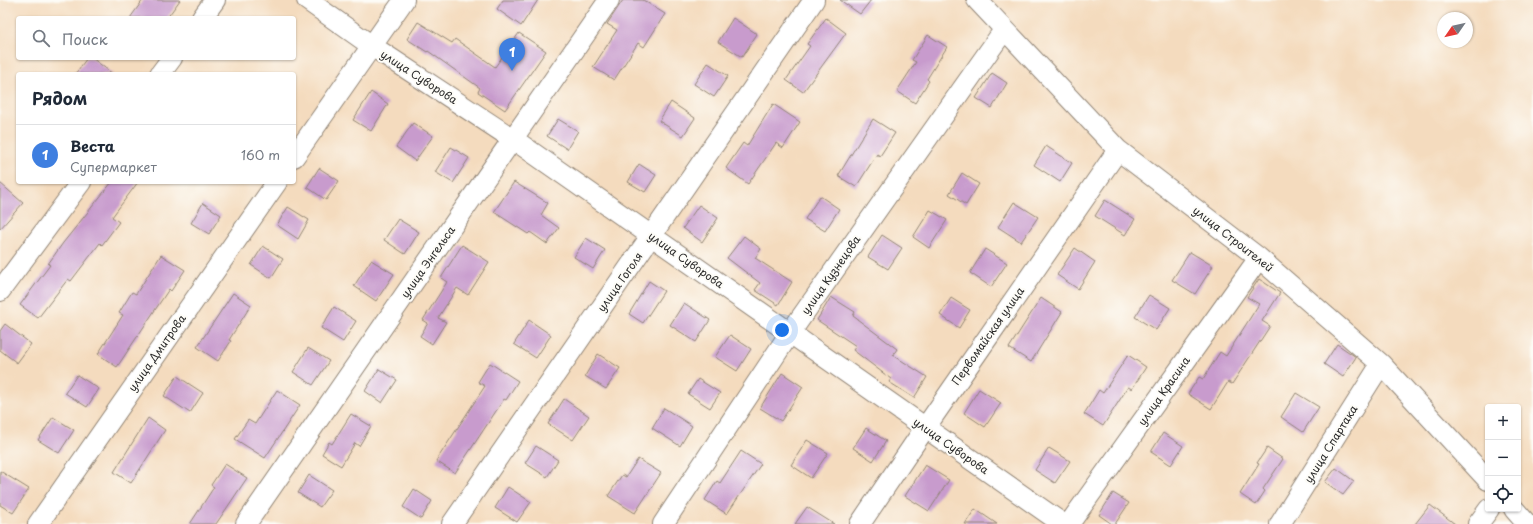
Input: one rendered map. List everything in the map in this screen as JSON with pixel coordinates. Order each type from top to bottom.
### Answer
[{"type":"street","points":[[203,16],[215,0]]},
{"type":"street","name":"улица Суворова","points":[[307,0],[372,46],[513,139],[1063,524]]},
{"type":"street","points":[[296,154],[404,0]]},
{"type":"street","name":"улица Энгельса","points":[[246,524],[609,0]]},
{"type":"street","name":"улица Гоголя","points":[[452,524],[814,0]]},
{"type":"street","name":"улица Строителей","points":[[977,0],[1118,150],[1259,258],[1381,364],[1485,477]]},
{"type":"street","name":"улица Кузнецова","points":[[663,524],[790,333],[1004,30]]},
{"type":"street","points":[[162,72],[170,60]]},
{"type":"street","name":"Первомайская улица","points":[[860,524],[1118,150]]},
{"type":"street","points":[[0,291],[79,184]]},
{"type":"street","name":"улица Дмитрова","points":[[38,524],[276,184]]},
{"type":"street","name":"улица Красина","points":[[1069,524],[1259,258]]},
{"type":"street","name":"улица Спартака","points":[[1280,524],[1381,364]]},
{"type":"street","points":[[1478,524],[1487,512]]},
{"type":"street","points":[[1517,512],[1527,524]]},
{"type":"building","points":[[143,0],[180,0],[168,16],[131,16]]},
{"type":"building","points":[[503,0],[538,0],[521,26],[497,9]]},
{"type":"building","points":[[623,0],[643,0],[665,14],[644,47],[638,43],[614,80],[593,67],[617,30],[607,24]]},
{"type":"building","points":[[840,0],[871,0],[860,14]]},
{"type":"building","points":[[733,18],[757,34],[742,57],[718,42]]},
{"type":"building","points":[[826,18],[846,33],[803,92],[786,80],[810,46],[807,44]]},
{"type":"building","points":[[418,22],[452,43],[455,39],[495,67],[519,33],[546,51],[505,110],[478,92],[480,88],[428,51],[427,52],[407,39]]},
{"type":"building","points":[[928,35],[947,47],[927,79],[929,81],[915,103],[897,91],[916,62],[912,60]]},
{"type":"building","points":[[86,60],[95,60],[110,72],[76,72]]},
{"type":"building","points":[[708,63],[728,76],[714,97],[694,84]]},
{"type":"building","points":[[992,73],[1007,83],[992,108],[976,98]]},
{"type":"building","points":[[371,92],[388,104],[371,131],[353,120]]},
{"type":"building","points":[[671,102],[695,118],[683,136],[659,121]]},
{"type":"building","points":[[773,104],[800,122],[783,148],[776,143],[748,184],[726,168],[743,143],[747,146]]},
{"type":"building","points":[[558,119],[578,131],[567,149],[547,136]]},
{"type":"building","points":[[873,119],[895,133],[880,156],[877,154],[856,187],[838,176]]},
{"type":"building","points":[[413,123],[433,136],[415,161],[396,147]]},
{"type":"building","points":[[1046,146],[1072,163],[1060,182],[1034,165]]},
{"type":"building","points":[[451,147],[469,158],[453,183],[435,172]]},
{"type":"building","points":[[639,164],[656,175],[645,192],[628,182]]},
{"type":"building","points":[[319,168],[339,181],[326,200],[307,187]]},
{"type":"building","points":[[962,173],[979,184],[966,205],[949,194]]},
{"type":"building","points":[[514,182],[548,203],[541,215],[559,228],[547,244],[530,232],[528,234],[494,212]]},
{"type":"building","points":[[0,183],[23,203],[0,229]]},
{"type":"building","points":[[110,184],[137,184],[112,217],[119,222],[102,245],[100,243],[71,281],[68,279],[38,318],[20,305],[50,265],[48,264]]},
{"type":"building","points":[[820,196],[839,209],[825,231],[805,219]]},
{"type":"building","points":[[1105,200],[1135,219],[1125,235],[1095,216]]},
{"type":"building","points":[[1014,202],[1038,217],[1021,242],[998,227]]},
{"type":"building","points":[[203,203],[221,215],[209,234],[191,223]]},
{"type":"building","points":[[699,205],[718,218],[702,242],[683,228]]},
{"type":"building","points":[[288,207],[309,220],[298,239],[277,225]]},
{"type":"building","points":[[930,210],[947,220],[929,248],[913,237]]},
{"type":"building","points":[[398,219],[419,232],[405,254],[384,240]]},
{"type":"building","points":[[882,235],[902,248],[888,269],[868,257]]},
{"type":"building","points":[[744,236],[761,249],[755,258],[792,282],[778,305],[755,290],[760,283],[727,258]]},
{"type":"building","points":[[586,238],[605,250],[593,269],[574,257]]},
{"type":"building","points":[[462,245],[489,262],[468,295],[457,288],[438,318],[446,322],[432,344],[420,336],[428,323],[423,320],[447,282],[441,278]]},
{"type":"building","points":[[263,246],[283,259],[271,278],[251,265]]},
{"type":"building","points":[[1075,248],[1095,262],[1078,289],[1057,275]]},
{"type":"building","points":[[985,249],[1007,263],[991,287],[970,273]]},
{"type":"building","points":[[1190,252],[1213,266],[1195,294],[1172,280]]},
{"type":"building","points":[[161,255],[185,270],[171,291],[169,289],[117,367],[98,354],[123,315],[119,313],[132,292],[136,294]]},
{"type":"building","points":[[371,260],[394,274],[376,301],[354,286]]},
{"type":"building","points":[[1259,279],[1280,293],[1262,321],[1270,326],[1232,384],[1228,382],[1211,409],[1188,394],[1199,377],[1203,379],[1220,352],[1226,356],[1259,304],[1247,297]]},
{"type":"building","points":[[649,281],[664,291],[643,323],[629,314]]},
{"type":"building","points":[[233,293],[251,305],[218,361],[197,347]]},
{"type":"building","points":[[1149,295],[1170,308],[1156,330],[1135,317]]},
{"type":"building","points":[[831,297],[855,312],[853,316],[897,349],[893,355],[927,377],[914,398],[889,382],[891,379],[853,350],[856,346],[817,320]]},
{"type":"building","points":[[951,298],[970,310],[959,328],[940,315]]},
{"type":"building","points":[[1041,298],[1062,312],[1031,362],[1009,348]]},
{"type":"building","points":[[684,303],[710,320],[696,342],[670,325]]},
{"type":"building","points":[[334,307],[356,321],[343,342],[321,328]]},
{"type":"building","points":[[529,320],[551,335],[536,358],[514,344]]},
{"type":"building","points":[[5,324],[31,344],[17,363],[0,350],[0,331]]},
{"type":"building","points":[[730,335],[751,349],[737,371],[715,357]]},
{"type":"building","points":[[1337,344],[1356,357],[1343,377],[1324,364]]},
{"type":"building","points":[[308,348],[329,361],[313,385],[293,372]]},
{"type":"building","points":[[598,354],[620,368],[606,389],[585,376]]},
{"type":"building","points":[[1128,355],[1146,367],[1132,389],[1128,387],[1103,426],[1084,414],[1099,390],[1103,393]]},
{"type":"building","points":[[490,363],[518,381],[506,400],[504,399],[455,473],[436,461],[485,386],[478,382]]},
{"type":"building","points":[[379,369],[397,380],[382,403],[365,391]]},
{"type":"building","points":[[782,373],[803,387],[781,421],[760,408]]},
{"type":"building","points":[[77,375],[99,389],[87,407],[65,393]]},
{"type":"building","points":[[177,376],[203,393],[190,413],[164,396]]},
{"type":"building","points":[[698,379],[720,393],[710,408],[688,394]]},
{"type":"building","points":[[979,389],[1001,403],[985,427],[964,413]]},
{"type":"building","points":[[277,390],[300,405],[265,458],[235,439],[248,420],[255,424]]},
{"type":"building","points":[[1296,393],[1319,407],[1303,432],[1281,417]]},
{"type":"building","points":[[564,399],[589,416],[573,440],[548,424]]},
{"type":"building","points":[[664,408],[692,426],[680,446],[652,428]]},
{"type":"building","points":[[351,414],[371,426],[359,446],[355,443],[341,466],[322,454],[329,442],[332,444]]},
{"type":"building","points":[[53,417],[74,430],[59,453],[38,440]]},
{"type":"building","points":[[148,418],[165,430],[131,483],[114,472]]},
{"type":"building","points":[[866,428],[886,441],[873,461],[853,448]]},
{"type":"building","points":[[1163,433],[1183,446],[1171,465],[1151,452]]},
{"type":"building","points":[[807,440],[828,453],[811,478],[791,465]]},
{"type":"building","points":[[536,446],[558,460],[547,477],[525,463]]},
{"type":"building","points":[[1049,448],[1070,461],[1055,483],[1035,470]]},
{"type":"building","points":[[1267,448],[1283,459],[1263,489],[1265,491],[1256,505],[1240,494]]},
{"type":"building","points":[[741,451],[761,464],[727,514],[705,500],[717,481],[720,483]]},
{"type":"building","points":[[638,459],[661,473],[635,513],[608,496],[622,475],[626,477]]},
{"type":"building","points":[[225,464],[247,478],[216,524],[190,524],[214,487],[211,485]]},
{"type":"building","points":[[925,465],[949,480],[929,511],[905,496]]},
{"type":"building","points":[[1336,468],[1354,481],[1343,495],[1325,482]]},
{"type":"building","points":[[0,471],[29,489],[13,513],[0,505]]},
{"type":"building","points":[[309,475],[332,490],[320,507],[298,493]]},
{"type":"building","points":[[508,487],[531,502],[517,522],[495,508]]},
{"type":"building","points":[[414,489],[432,501],[421,519],[403,507]]},
{"type":"building","points":[[1113,493],[1129,503],[1115,524],[1112,524],[1099,515]]},
{"type":"building","points":[[1430,505],[1455,524],[1415,524]]},
{"type":"building","points":[[807,507],[834,524],[795,524]]},
{"type":"building","points":[[975,509],[997,524],[965,524]]},
{"type":"place","name":"Веста","points":[[512,71]]}]
